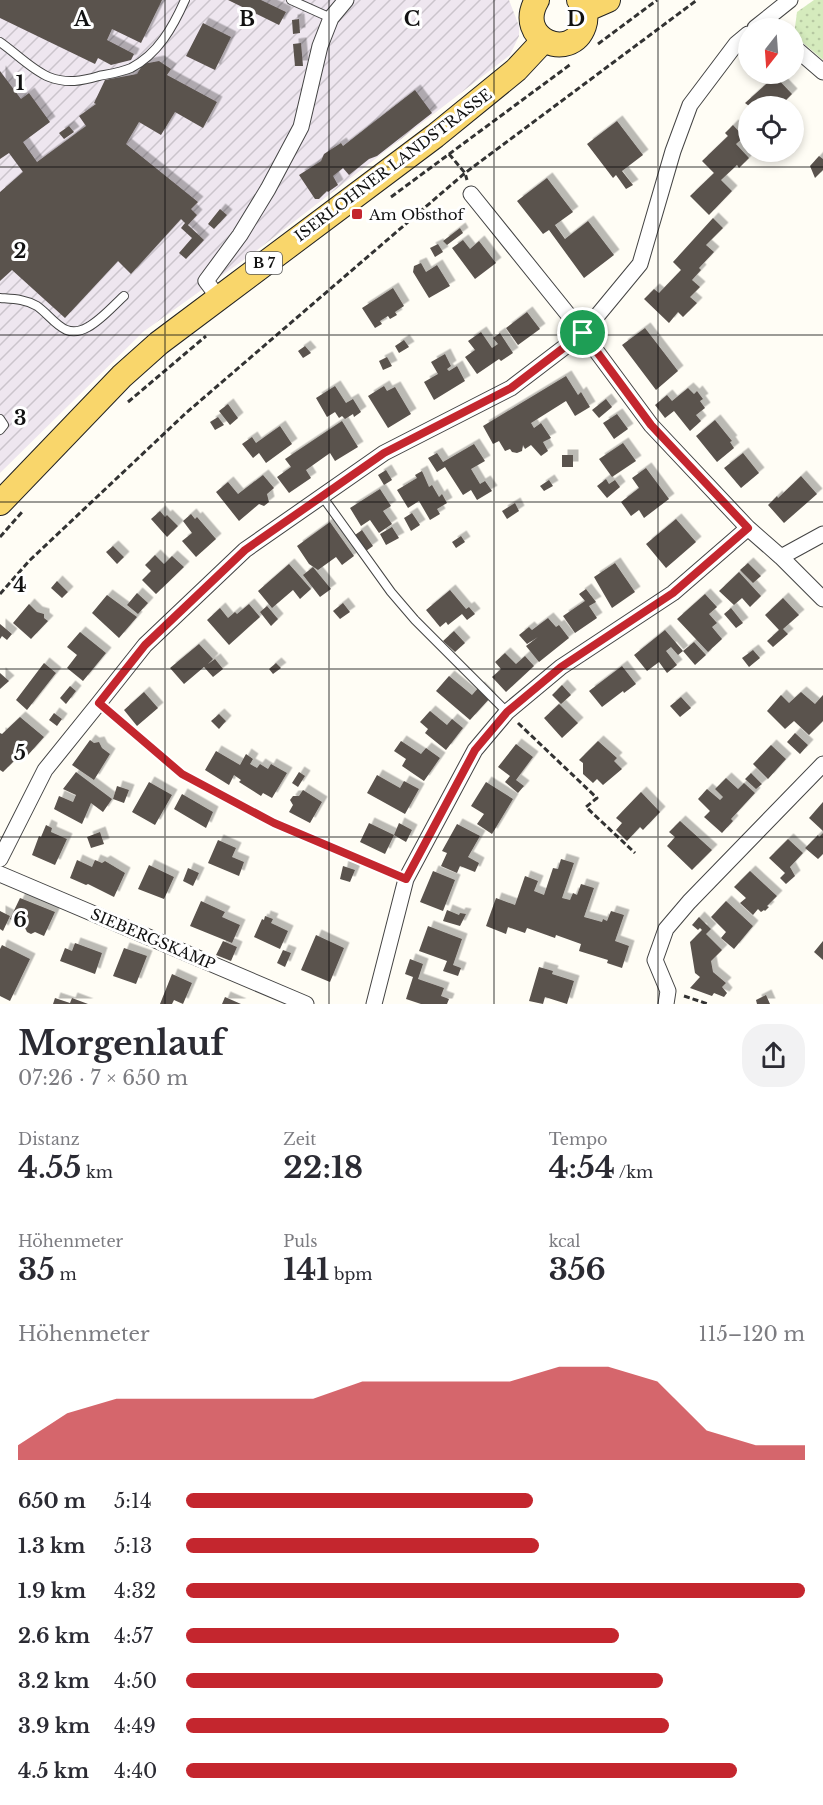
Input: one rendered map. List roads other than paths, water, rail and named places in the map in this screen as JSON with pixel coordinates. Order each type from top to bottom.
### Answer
[{"type":"main road","points":[[537,0],[531,16],[536,33],[544,40],[558,45],[575,39],[581,32],[585,23],[582,5],[608,0]]},
{"type":"main road","name":"ISERLOHNER LANDSTRASSE","points":[[0,503],[122,376],[159,343],[218,297],[442,145],[544,40]]},
{"type":"street","points":[[218,297],[206,280],[240,235],[301,127],[320,46],[331,18],[346,0]]},
{"type":"street","points":[[772,18],[790,0]]},
{"type":"street","points":[[0,859],[45,770],[145,645],[245,550],[384,453],[511,388],[583,333],[640,264],[673,152],[690,105],[738,42]]},
{"type":"street","points":[[804,56],[823,72]]},
{"type":"street","points":[[471,194],[583,333],[651,425],[748,528],[823,599]]},
{"type":"street","points":[[374,1004],[406,879],[475,750],[507,712],[561,667],[673,593],[748,528]]},
{"type":"street","points":[[781,557],[823,534]]},
{"type":"street","points":[[667,998],[656,960],[666,929],[689,902],[823,764]]},
{"type":"street","name":"SIEBERGSKAMP","points":[[0,874],[306,1004]]},
{"type":"lane","points":[[0,42],[48,77],[67,82],[84,80],[129,69],[144,59],[160,46],[177,19],[185,0]]},
{"type":"lane","points":[[291,0],[331,18]]},
{"type":"lane","points":[[0,298],[23,300],[37,307],[63,330],[76,332],[89,327],[124,296]]},
{"type":"lane","points":[[0,419],[4,424],[0,430]]},
{"type":"lane","points":[[322,496],[391,592],[415,620],[507,712]]},
{"type":"lane","points":[[99,703],[182,774],[274,823],[406,879]]},
{"type":"place","name":"Am Obsthof","points":[[357,214]]}]
